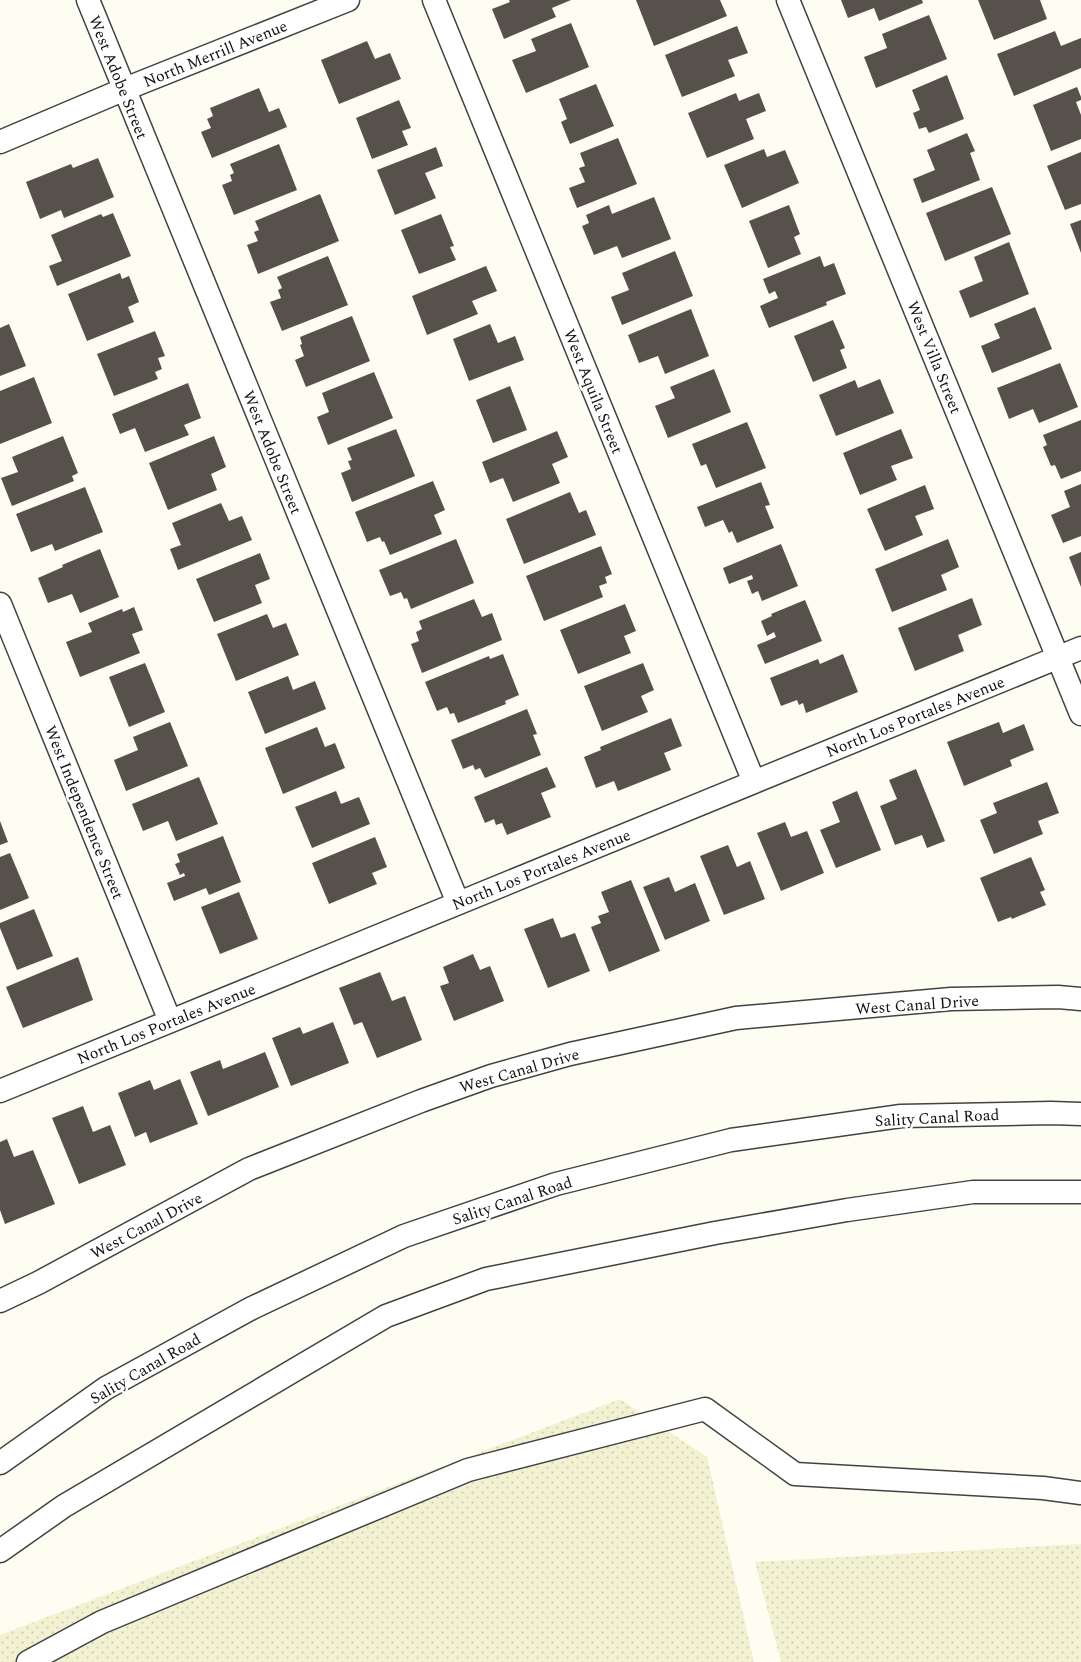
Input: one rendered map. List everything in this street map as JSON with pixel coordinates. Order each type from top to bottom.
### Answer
[{"type":"street","name":"West Adobe Street","points":[[88,0],[458,903]]},
{"type":"street","name":"North Merrill Avenue","points":[[0,142],[348,0]]},
{"type":"street","name":"West Aquila Street","points":[[434,0],[754,782]]},
{"type":"street","name":"West Villa Street","points":[[788,0],[1081,714]]},
{"type":"street","name":"West Independence Street","points":[[0,604],[170,1021]]},
{"type":"street","name":"North Los Portales Avenue","points":[[0,1091],[1081,648]]},
{"type":"street","name":"West Canal Drive","points":[[0,1301],[38,1283],[249,1169],[491,1076],[570,1054],[736,1018],[951,1000],[1058,996],[1081,999]]},
{"type":"street","name":"Sality Canal Road","points":[[0,1463],[106,1388],[252,1308],[404,1236],[556,1184],[731,1140],[901,1116],[1081,1114]]},
{"type":"street","points":[[0,1552],[64,1506],[386,1316],[486,1279],[715,1233],[847,1210],[973,1192],[1081,1192]]},
{"type":"street","points":[[28,1662],[102,1622],[468,1470],[705,1409],[795,1474],[1043,1488],[1081,1493]]},
{"type":"green space","points":[[620,1399],[707,1457],[754,1662],[0,1662],[0,1635]]},
{"type":"green space","points":[[1081,1544],[1081,1662],[781,1662],[755,1562]]},
{"type":"building","points":[[509,0],[571,0],[552,8],[556,17],[504,39],[492,9],[510,2]]},
{"type":"building","points":[[636,0],[720,0],[727,16],[654,46]]},
{"type":"building","points":[[841,0],[922,0],[923,3],[879,21],[874,8],[848,18]]},
{"type":"building","points":[[978,0],[1040,0],[1047,19],[994,40]]},
{"type":"building","points":[[929,15],[947,59],[876,88],[864,57],[887,48],[882,34]]},
{"type":"building","points":[[571,23],[589,67],[526,93],[512,60],[536,51],[531,39]]},
{"type":"building","points":[[737,26],[748,53],[728,60],[735,76],[682,97],[665,55]]},
{"type":"building","points":[[1055,31],[1061,46],[1081,38],[1081,68],[1014,96],[997,54]]},
{"type":"building","points":[[367,41],[375,59],[390,53],[401,79],[339,104],[321,60]]},
{"type":"building","points":[[947,75],[964,119],[929,133],[926,127],[919,129],[913,113],[920,110],[912,90]]},
{"type":"building","points":[[596,84],[614,126],[570,144],[561,122],[567,119],[559,99]]},
{"type":"building","points":[[1077,87],[1081,97],[1081,100],[1076,102],[1081,115],[1081,139],[1051,151],[1033,105]]},
{"type":"building","points":[[259,88],[269,112],[279,108],[287,127],[212,158],[201,132],[211,128],[207,119],[213,116],[210,108]]},
{"type":"building","points":[[736,93],[739,101],[759,93],[766,111],[746,119],[754,139],[707,158],[688,113]]},
{"type":"building","points":[[399,100],[411,128],[402,131],[408,145],[372,159],[356,118]]},
{"type":"building","points":[[967,133],[975,151],[970,153],[980,180],[922,203],[913,179],[935,170],[927,150]]},
{"type":"building","points":[[618,138],[637,184],[577,208],[569,188],[585,182],[579,168],[585,166],[580,153]]},
{"type":"building","points":[[279,144],[297,190],[234,215],[222,185],[232,181],[230,175],[234,173],[230,164]]},
{"type":"building","points":[[436,147],[443,166],[425,173],[436,198],[395,215],[377,170]]},
{"type":"building","points":[[764,149],[767,157],[785,150],[799,183],[742,208],[724,165]]},
{"type":"building","points":[[1081,152],[1081,204],[1065,210],[1047,166]]},
{"type":"building","points":[[98,158],[114,197],[64,218],[61,210],[40,219],[26,182],[71,164],[73,168]]},
{"type":"building","points":[[992,187],[1011,234],[945,261],[926,213]]},
{"type":"building","points":[[320,194],[339,241],[258,274],[247,245],[258,241],[254,232],[259,230],[255,221]]},
{"type":"building","points":[[654,197],[671,239],[622,258],[617,246],[594,255],[582,226],[589,223],[586,215],[609,205],[612,214]]},
{"type":"building","points":[[789,205],[800,234],[794,237],[801,254],[768,268],[749,221]]},
{"type":"building","points":[[113,213],[131,256],[57,286],[49,266],[62,261],[51,235],[101,214],[103,217]]},
{"type":"building","points":[[441,214],[454,246],[450,247],[456,260],[419,274],[401,230]]},
{"type":"building","points":[[1081,220],[1081,253],[1070,224]]},
{"type":"building","points":[[1009,242],[1029,294],[970,318],[959,291],[983,281],[974,257]]},
{"type":"building","points":[[675,251],[693,296],[622,325],[611,297],[629,290],[622,273]]},
{"type":"building","points":[[328,256],[348,305],[282,331],[270,302],[281,298],[278,290],[282,288],[277,277]]},
{"type":"building","points":[[820,256],[824,267],[834,263],[846,294],[826,302],[827,305],[769,328],[760,306],[778,298],[775,291],[769,294],[763,279]]},
{"type":"building","points":[[486,266],[497,291],[472,301],[478,314],[427,335],[412,296]]},
{"type":"building","points":[[120,273],[122,279],[129,276],[139,302],[128,307],[134,322],[87,341],[68,294]]},
{"type":"building","points":[[1035,307],[1052,349],[992,373],[981,346],[1000,338],[994,324]]},
{"type":"building","points":[[691,309],[709,356],[665,374],[658,356],[639,363],[628,335]]},
{"type":"building","points":[[352,316],[370,361],[306,387],[295,360],[304,356],[300,345],[302,344],[300,337]]},
{"type":"building","points":[[833,320],[845,348],[840,350],[847,368],[813,382],[794,336]]},
{"type":"building","points":[[9,324],[26,366],[0,376],[0,328]]},
{"type":"building","points":[[490,324],[498,343],[515,336],[524,360],[469,381],[453,339]]},
{"type":"building","points":[[155,331],[165,356],[158,358],[162,369],[155,372],[158,379],[114,396],[97,354]]},
{"type":"building","points":[[1060,363],[1078,407],[1039,423],[1033,409],[1009,419],[997,388]]},
{"type":"building","points":[[714,369],[731,412],[668,438],[655,406],[675,398],[670,387]]},
{"type":"building","points":[[374,372],[393,418],[328,445],[317,417],[329,412],[322,393]]},
{"type":"building","points":[[34,377],[52,423],[0,444],[0,391]]},
{"type":"building","points":[[880,379],[894,413],[836,436],[819,395],[855,380],[858,388]]},
{"type":"building","points":[[188,383],[201,418],[184,425],[189,435],[145,452],[135,428],[120,434],[112,414]]},
{"type":"building","points":[[510,386],[527,430],[493,443],[476,400]]},
{"type":"building","points":[[1081,420],[1081,471],[1061,479],[1055,465],[1051,466],[1043,447],[1047,445],[1043,435]]},
{"type":"building","points":[[747,422],[766,468],[716,488],[706,464],[701,466],[692,444]]},
{"type":"building","points":[[396,429],[415,476],[352,502],[341,473],[351,469],[348,461],[352,460],[347,448]]},
{"type":"building","points":[[901,429],[913,458],[891,466],[897,480],[860,495],[843,453]]},
{"type":"building","points":[[557,431],[568,457],[552,464],[560,483],[513,502],[503,478],[490,483],[482,462]]},
{"type":"building","points":[[63,436],[78,473],[72,476],[74,481],[12,506],[1,478],[18,472],[12,457]]},
{"type":"building","points":[[214,436],[226,467],[211,474],[217,490],[168,510],[149,463]]},
{"type":"building","points":[[433,481],[445,510],[434,515],[442,534],[390,555],[384,541],[382,542],[380,537],[367,542],[355,512]]},
{"type":"building","points":[[761,482],[770,505],[765,506],[774,528],[737,543],[732,531],[729,533],[723,520],[705,527],[697,507]]},
{"type":"building","points":[[1081,484],[1081,536],[1063,543],[1051,515],[1070,507],[1064,491]]},
{"type":"building","points":[[925,485],[934,509],[915,516],[923,535],[885,551],[867,509]]},
{"type":"building","points":[[85,487],[103,532],[55,551],[52,544],[31,552],[16,514]]},
{"type":"building","points":[[570,492],[579,513],[586,510],[596,535],[524,564],[506,519]]},
{"type":"building","points":[[221,503],[229,521],[242,516],[252,540],[178,570],[170,549],[181,545],[172,523]]},
{"type":"building","points":[[456,539],[474,583],[411,609],[407,598],[404,599],[401,592],[390,596],[379,570]]},
{"type":"building","points":[[948,539],[959,567],[941,575],[947,590],[892,612],[875,569]]},
{"type":"building","points":[[781,544],[798,586],[762,601],[758,591],[752,594],[747,581],[753,579],[752,575],[729,584],[723,568]]},
{"type":"building","points":[[601,546],[612,574],[605,577],[607,583],[599,586],[603,597],[544,621],[526,576]]},
{"type":"building","points":[[100,549],[119,597],[80,613],[72,594],[48,603],[38,578],[63,567],[62,565]]},
{"type":"building","points":[[1081,552],[1081,587],[1069,557]]},
{"type":"building","points":[[260,553],[270,579],[255,585],[262,603],[214,622],[196,579]]},
{"type":"building","points":[[972,598],[982,625],[958,635],[964,651],[915,671],[898,628]]},
{"type":"building","points":[[474,599],[482,617],[492,613],[502,640],[422,673],[411,644],[419,641],[416,632],[422,629],[419,621]]},
{"type":"building","points":[[805,600],[822,641],[765,664],[757,645],[776,637],[774,632],[767,636],[761,621],[772,616],[771,614]]},
{"type":"building","points":[[625,604],[636,631],[624,636],[631,653],[578,674],[560,630]]},
{"type":"building","points":[[134,607],[143,630],[132,634],[140,653],[80,677],[66,642],[92,632],[88,623],[122,609],[123,612]]},
{"type":"building","points":[[267,614],[273,628],[286,623],[299,655],[236,681],[217,634]]},
{"type":"building","points":[[503,654],[519,695],[505,701],[506,704],[458,723],[454,713],[450,714],[447,707],[437,711],[425,682],[489,656],[490,659]]},
{"type":"building","points":[[843,654],[858,692],[806,713],[803,703],[799,705],[797,700],[781,706],[770,678],[818,659],[820,664]]},
{"type":"building","points":[[145,663],[165,712],[129,727],[109,677]]},
{"type":"building","points":[[643,663],[654,690],[641,696],[648,712],[602,731],[584,686]]},
{"type":"building","points":[[288,676],[293,690],[315,681],[326,709],[265,734],[248,692]]},
{"type":"building","points":[[527,709],[537,734],[533,735],[541,755],[485,778],[480,768],[475,770],[473,765],[463,769],[451,740]]},
{"type":"building","points":[[671,718],[682,746],[664,753],[671,770],[618,791],[614,781],[596,788],[584,757],[601,750],[600,747]]},
{"type":"building","points":[[170,722],[188,766],[126,791],[114,760],[138,750],[133,737]]},
{"type":"building","points":[[999,722],[1003,733],[1024,724],[1034,750],[1010,760],[1012,766],[964,786],[947,742]]},
{"type":"building","points":[[317,727],[325,747],[335,743],[345,768],[283,794],[265,748]]},
{"type":"building","points":[[547,767],[556,787],[541,793],[551,817],[507,835],[502,823],[496,825],[494,819],[485,823],[474,797]]},
{"type":"building","points":[[916,769],[945,841],[927,848],[922,835],[895,845],[880,806],[897,799],[889,780]]},
{"type":"building","points":[[199,777],[218,824],[176,841],[168,821],[143,831],[132,804]]},
{"type":"building","points":[[1047,782],[1059,813],[1038,821],[1043,834],[994,854],[980,820],[997,813],[993,803]]},
{"type":"building","points":[[336,791],[341,804],[359,797],[370,824],[312,848],[295,807]]},
{"type":"building","points":[[857,791],[881,850],[836,868],[820,830],[840,822],[832,802]]},
{"type":"building","points":[[0,821],[8,842],[0,845]]},
{"type":"building","points":[[785,822],[791,837],[807,831],[824,873],[781,891],[757,833]]},
{"type":"building","points":[[223,836],[241,882],[209,895],[206,888],[174,901],[167,883],[185,876],[184,873],[180,875],[175,864],[180,862],[177,854]]},
{"type":"building","points":[[375,837],[387,867],[372,873],[377,884],[329,904],[312,863]]},
{"type":"building","points":[[728,845],[737,867],[750,861],[765,899],[724,915],[700,856]]},
{"type":"building","points":[[10,853],[29,898],[0,910],[0,857]]},
{"type":"building","points":[[1031,857],[1045,890],[1040,892],[1046,905],[1012,919],[1011,917],[998,922],[980,878]]},
{"type":"building","points":[[669,877],[675,892],[695,883],[710,921],[665,940],[643,887]]},
{"type":"building","points":[[631,880],[660,951],[609,972],[591,927],[601,923],[598,916],[609,912],[601,892]]},
{"type":"building","points":[[239,892],[258,939],[220,954],[201,907]]},
{"type":"building","points":[[34,909],[53,956],[17,970],[0,928],[0,923]]},
{"type":"building","points":[[553,918],[561,938],[575,933],[590,971],[548,988],[524,929]]},
{"type":"building","points":[[473,954],[480,970],[490,966],[504,1001],[454,1021],[440,986],[449,983],[443,967]]},
{"type":"building","points":[[78,957],[93,1000],[23,1028],[6,987]]},
{"type":"building","points":[[380,972],[392,1001],[405,996],[422,1040],[377,1058],[362,1022],[354,1025],[339,988]]},
{"type":"building","points":[[333,1022],[349,1063],[291,1086],[272,1038],[300,1027],[303,1034]]},
{"type":"building","points":[[265,1052],[279,1087],[208,1116],[190,1072],[220,1060],[223,1069]]},
{"type":"building","points":[[180,1079],[198,1124],[150,1143],[146,1132],[135,1137],[118,1093],[150,1080],[154,1090]]},
{"type":"building","points":[[83,1106],[93,1132],[110,1125],[126,1165],[79,1184],[52,1118]]},
{"type":"building","points":[[7,1139],[14,1157],[33,1150],[55,1204],[5,1224],[0,1210],[0,1142]]}]
